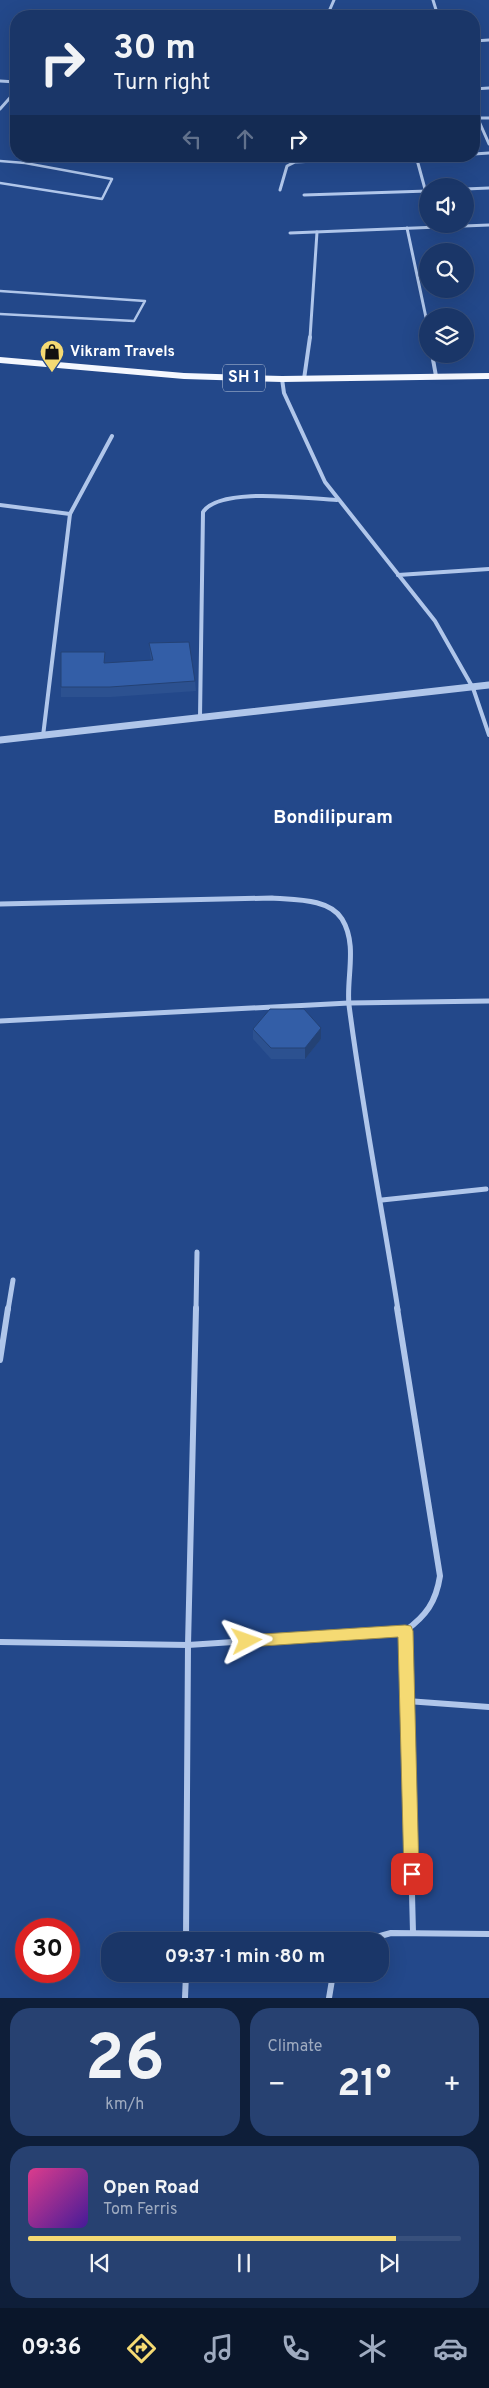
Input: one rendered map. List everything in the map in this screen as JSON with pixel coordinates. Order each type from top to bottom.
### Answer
[{"type":"main road","name":"SH 1","points":[[0,360],[184,376],[304,379],[489,376]]},
{"type":"street","points":[[0,109],[10,98]]},
{"type":"street","points":[[480,124],[489,144]]},
{"type":"street","points":[[280,190],[285,169],[290,163],[300,162]]},
{"type":"street","points":[[418,162],[422,178]]},
{"type":"street","points":[[474,189],[489,188]]},
{"type":"street","points":[[304,195],[419,191]]},
{"type":"street","points":[[474,225],[489,225]]},
{"type":"street","points":[[290,233],[419,227]]},
{"type":"street","points":[[407,228],[424,308]]},
{"type":"street","points":[[304,379],[313,320],[317,232]]},
{"type":"street","points":[[434,363],[436,376]]},
{"type":"street","points":[[282,379],[284,393],[325,482],[337,500],[435,621],[473,688],[489,735]]},
{"type":"street","points":[[42,737],[70,514],[112,436]]},
{"type":"street","points":[[200,717],[203,512],[213,502],[232,499],[337,500]]},
{"type":"street","points":[[0,505],[70,514]]},
{"type":"street","points":[[398,575],[489,569]]},
{"type":"street","points":[[0,740],[42,737],[200,717],[489,685]]},
{"type":"street","points":[[0,904],[272,898],[308,901],[336,911],[350,931],[349,1003],[382,1200],[440,1576],[437,1596],[430,1610],[405,1631],[188,1645],[0,1642]]},
{"type":"street","points":[[0,1022],[349,1003],[489,1001]]},
{"type":"street","points":[[382,1200],[486,1189]]},
{"type":"street","points":[[186,1932],[188,1645],[197,1252]]},
{"type":"street","points":[[0,1360],[13,1280]]},
{"type":"street","points":[[405,1631],[413,1932]]},
{"type":"street","points":[[407,1701],[489,1707]]},
{"type":"street","points":[[389,1934],[413,1932],[489,1934]]},
{"type":"street","points":[[185,1998],[186,1982]]},
{"type":"street","points":[[329,1998],[332,1982]]},
{"type":"lane","points":[[0,183],[102,200],[112,179],[12,162]]},
{"type":"lane","points":[[0,291],[145,301],[134,321],[0,314]]},
{"type":"building","points":[[189,642],[195,681],[110,687],[61,687],[61,652],[105,652],[104,663],[153,660],[149,643]]},
{"type":"building","points":[[270,1009],[304,1009],[321,1028],[305,1048],[271,1048],[253,1029]]},
{"type":"place","name":"Vikram Travels","points":[[52,373]]},
{"type":"district","name":"Bondilipuram","points":[[333,818]]},
{"type":"route","points":[[247,1641],[405,1631],[412,1874]]}]
